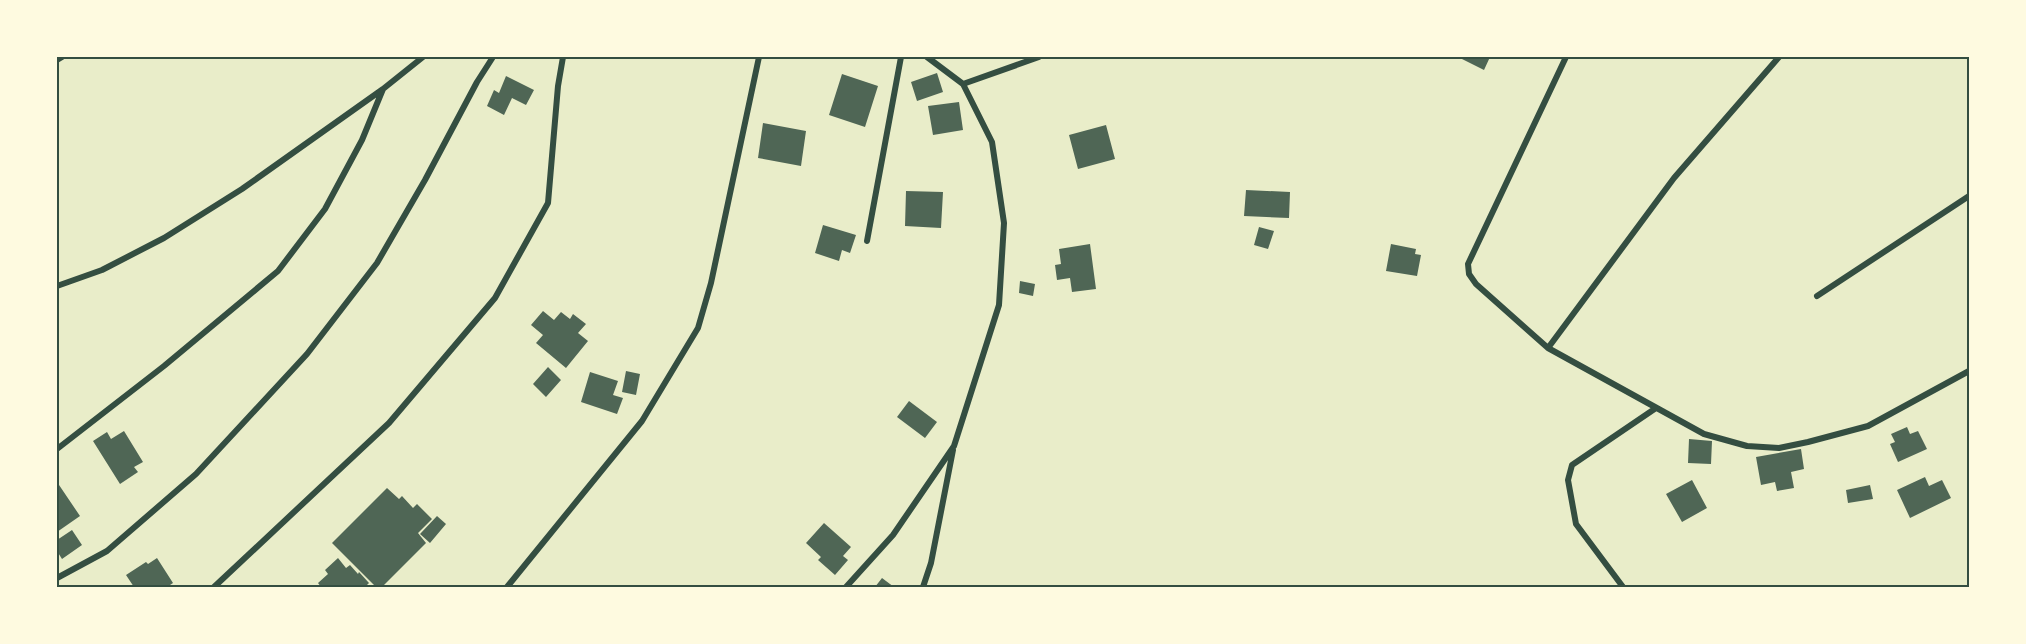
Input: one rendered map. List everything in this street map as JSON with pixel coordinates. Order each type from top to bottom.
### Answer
[{"type":"street","points":[[57,60],[62,57]]},
{"type":"street","points":[[57,286],[102,270],[164,238],[242,189],[383,89],[423,57]]},
{"type":"street","points":[[57,578],[107,550],[196,474],[307,354],[377,263],[493,57]]},
{"type":"street","points":[[214,587],[389,423],[495,298],[548,203],[558,86],[563,57]]},
{"type":"street","points":[[507,587],[642,421],[698,328],[711,283],[759,57]]},
{"type":"street","points":[[867,241],[901,57]]},
{"type":"street","points":[[923,587],[931,563],[954,446],[999,305],[1004,223],[992,142],[963,84],[927,57]]},
{"type":"street","points":[[963,84],[1039,57]]},
{"type":"street","points":[[1566,57],[1468,264],[1469,274],[1476,284],[1548,348],[1704,434],[1747,446],[1779,448],[1868,426],[1969,371]]},
{"type":"street","points":[[1548,348],[1674,178],[1779,57]]},
{"type":"street","points":[[57,449],[164,366],[278,271],[325,208],[362,140],[383,89]]},
{"type":"street","points":[[1817,296],[1969,196]]},
{"type":"street","points":[[1623,587],[1576,524],[1568,480],[1572,465],[1656,408]]},
{"type":"street","points":[[846,587],[892,535],[954,446]]},
{"type":"building","points":[[1458,57],[1490,57],[1484,70]]},
{"type":"building","points":[[937,73],[943,92],[917,101],[911,82]]},
{"type":"building","points":[[842,74],[878,86],[865,127],[829,115]]},
{"type":"building","points":[[506,76],[534,90],[526,105],[512,98],[504,115],[487,106],[494,90],[499,93]]},
{"type":"building","points":[[959,102],[963,130],[933,135],[928,106]]},
{"type":"building","points":[[763,123],[806,131],[801,166],[758,158]]},
{"type":"building","points":[[1106,125],[1115,159],[1078,169],[1069,135]]},
{"type":"building","points":[[1246,190],[1290,192],[1289,218],[1244,216]]},
{"type":"building","points":[[906,191],[943,192],[941,228],[905,226]]},
{"type":"building","points":[[823,225],[856,235],[850,253],[842,250],[839,261],[815,253]]},
{"type":"building","points":[[1259,227],[1274,231],[1268,249],[1254,245]]},
{"type":"building","points":[[1090,244],[1096,289],[1072,292],[1070,278],[1057,280],[1055,265],[1061,264],[1059,249]]},
{"type":"building","points":[[1391,244],[1416,249],[1415,254],[1421,255],[1417,276],[1386,271]]},
{"type":"building","points":[[1020,281],[1035,284],[1033,296],[1019,293]]},
{"type":"building","points":[[543,311],[554,320],[561,312],[570,319],[573,314],[586,324],[578,333],[588,341],[566,368],[536,343],[543,335],[531,325]]},
{"type":"building","points":[[548,367],[561,380],[546,397],[533,384]]},
{"type":"building","points":[[626,371],[640,374],[636,395],[622,392]]},
{"type":"building","points":[[590,372],[618,381],[613,395],[623,398],[617,414],[581,402]]},
{"type":"building","points":[[909,401],[937,422],[925,438],[897,417]]},
{"type":"building","points":[[1907,427],[1910,434],[1918,431],[1927,449],[1898,462],[1890,444],[1895,442],[1891,434]]},
{"type":"building","points":[[124,431],[143,462],[134,467],[138,472],[120,484],[93,441],[107,432],[111,439]]},
{"type":"building","points":[[1689,439],[1712,441],[1711,464],[1688,463]]},
{"type":"building","points":[[1801,449],[1804,469],[1791,472],[1794,488],[1777,491],[1775,482],[1761,485],[1756,457]]},
{"type":"building","points":[[1925,477],[1929,486],[1942,480],[1951,498],[1910,518],[1897,490]]},
{"type":"building","points":[[1692,480],[1707,508],[1682,522],[1666,494]]},
{"type":"building","points":[[57,482],[80,516],[57,532]]},
{"type":"building","points":[[1870,485],[1873,499],[1848,503],[1846,490]]},
{"type":"building","points":[[387,488],[399,499],[402,496],[413,508],[417,504],[432,519],[418,533],[426,543],[382,587],[376,587],[332,543]]},
{"type":"building","points":[[437,516],[446,524],[430,543],[420,534]]},
{"type":"building","points":[[824,523],[851,547],[843,556],[848,560],[835,575],[818,560],[821,557],[806,543]]},
{"type":"building","points":[[72,530],[82,545],[62,559],[57,551],[57,540]]},
{"type":"building","points":[[157,558],[173,583],[167,587],[134,587],[126,575]]},
{"type":"building","points":[[338,558],[346,568],[350,565],[369,583],[365,587],[321,587],[318,583],[328,574],[325,570]]},
{"type":"building","points":[[882,578],[894,587],[875,587]]}]
